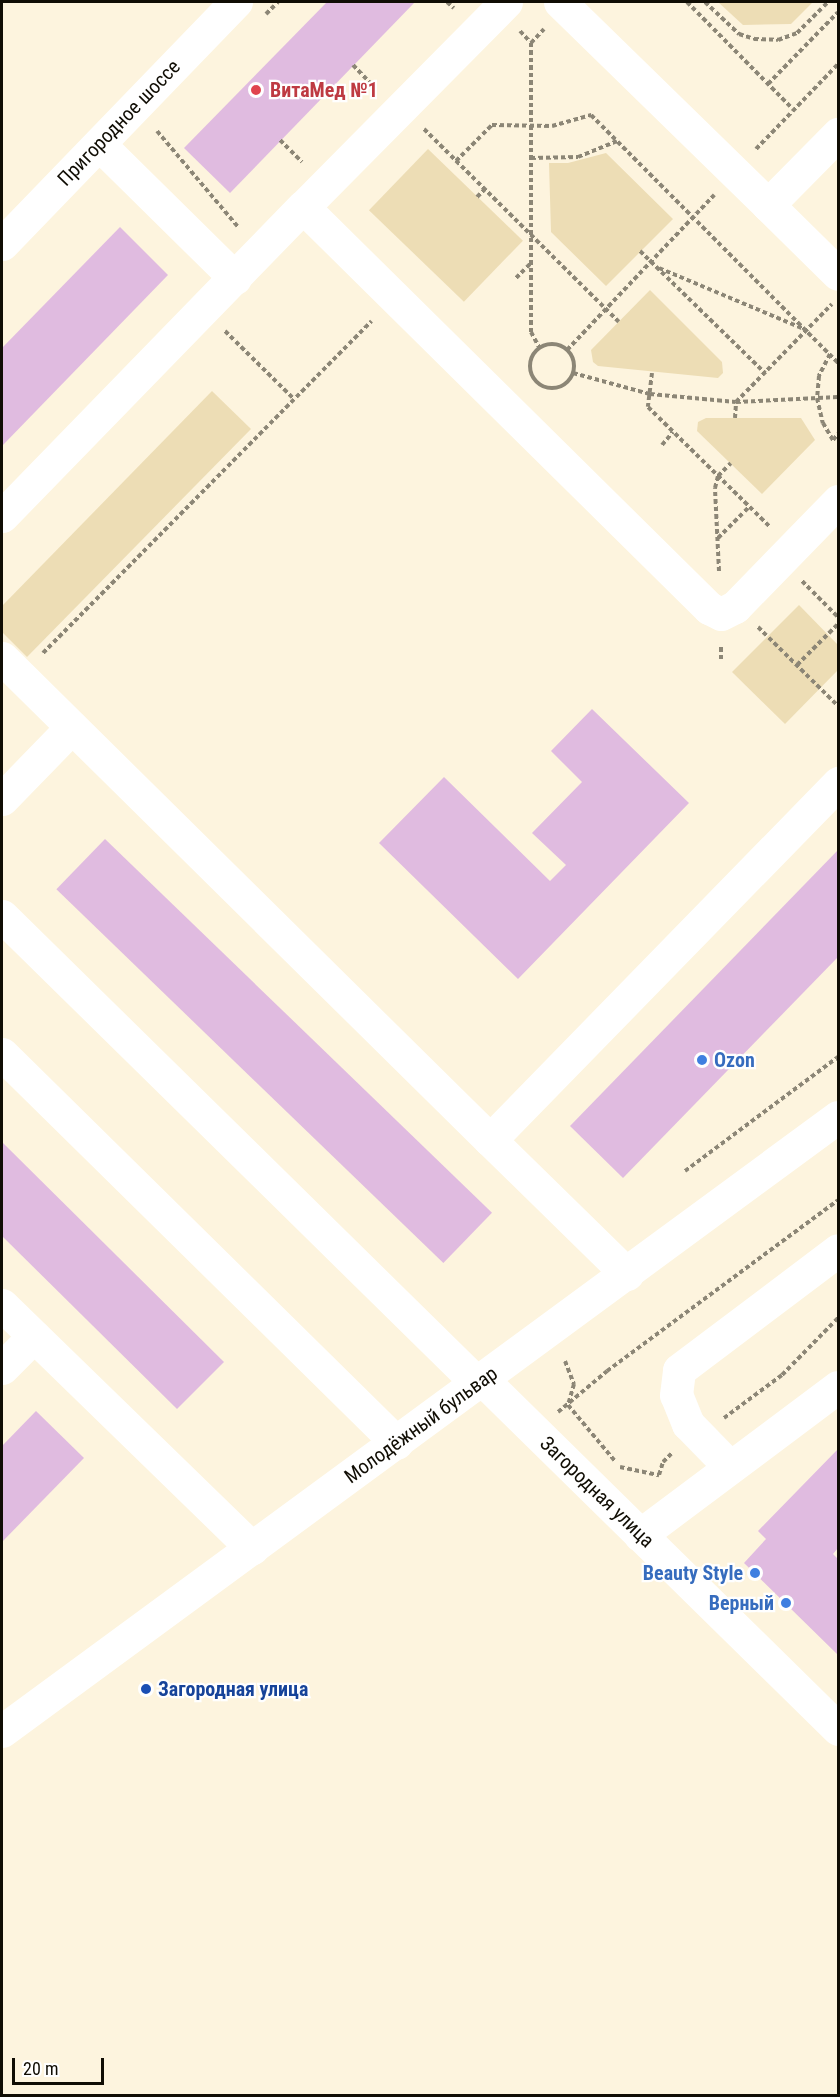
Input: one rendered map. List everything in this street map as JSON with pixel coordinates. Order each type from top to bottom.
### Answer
[{"type":"street","points":[[2,516],[506,2]]},
{"type":"street","points":[[560,2],[838,274]]},
{"type":"street","name":"Пригородное шоссе","points":[[2,244],[99,144],[249,10]]},
{"type":"street","points":[[768,205],[838,134]]},
{"type":"street","points":[[99,144],[235,278]]},
{"type":"street","points":[[303,207],[709,608],[721,614],[735,607],[796,564],[838,501]]},
{"type":"street","points":[[11,667],[627,1274]]},
{"type":"street","points":[[2,799],[72,727]]},
{"type":"street","points":[[490,1140],[838,783]]},
{"type":"street","name":"Загородная улица","points":[[2,916],[481,1382],[533,1429],[838,1729]]},
{"type":"street","points":[[2,1054],[397,1443]]},
{"type":"street","name":"Молодёжный бульвар","points":[[2,1731],[481,1382],[838,1117]]},
{"type":"street","points":[[730,1467],[688,1424],[676,1395],[679,1370],[838,1250]]},
{"type":"street","points":[[2,1305],[252,1548]]},
{"type":"street","points":[[2,1368],[34,1336]]},
{"type":"street","points":[[640,1535],[838,1387]]},
{"type":"path","points":[[249,10],[278,2]]},
{"type":"path","points":[[447,2],[454,8]]},
{"type":"path","points":[[446,17],[461,2]]},
{"type":"path","points":[[687,2],[794,110]]},
{"type":"path","points":[[705,2],[738,34],[754,39],[778,40],[797,33],[828,2]]},
{"type":"path","points":[[768,84],[838,12]]},
{"type":"path","points":[[531,42],[531,332],[539,347]]},
{"type":"path","points":[[567,350],[695,218],[734,172],[838,64]]},
{"type":"path","points":[[353,65],[375,88]]},
{"type":"path","points":[[367,96],[378,84],[619,322]]},
{"type":"path","points":[[456,161],[492,125],[532,128],[591,115],[838,363]]},
{"type":"path","points":[[165,122],[156,130],[237,228],[243,222]]},
{"type":"path","points":[[280,140],[302,162]]},
{"type":"path","points":[[531,158],[578,157],[617,141]]},
{"type":"path","points":[[294,170],[310,154]]},
{"type":"path","points":[[477,197],[485,189]]},
{"type":"path","points":[[640,251],[765,373]]},
{"type":"path","points":[[516,278],[531,262]]},
{"type":"path","points":[[656,267],[807,330]]},
{"type":"path","points":[[735,418],[736,402],[838,297]]},
{"type":"path","points":[[204,309],[294,399]]},
{"type":"path","points":[[11,667],[294,399],[371,321]]},
{"type":"path","points":[[559,345],[573,358],[573,373],[564,385],[554,388],[536,382],[529,364],[539,347],[559,345]]},
{"type":"path","points":[[830,354],[819,376],[817,398],[823,423],[833,440],[838,434]]},
{"type":"path","points":[[573,373],[650,394],[736,402],[838,397]]},
{"type":"path","points":[[652,373],[648,407],[749,507],[838,617]]},
{"type":"path","points":[[662,445],[673,432]]},
{"type":"path","points":[[721,659],[717,538],[718,476],[731,463]]},
{"type":"path","points":[[717,538],[749,507]]},
{"type":"path","points":[[797,666],[838,624]]},
{"type":"path","points":[[755,625],[838,706]]},
{"type":"path","points":[[685,1171],[838,1057]]},
{"type":"path","points":[[533,1429],[568,1405],[607,1371],[838,1200]]},
{"type":"path","points":[[568,1405],[621,1468],[658,1475],[663,1462],[697,1433],[729,1415],[782,1375],[838,1318]]},
{"type":"path","points":[[565,1361],[574,1384],[568,1405]]},
{"type":"shaded area","points":[[718,2],[813,2],[791,24],[743,25]]},
{"type":"shaded area","points":[[428,149],[523,241],[464,302],[369,210]]},
{"type":"shaded area","points":[[606,153],[673,219],[606,286],[551,232],[549,163],[568,163]]},
{"type":"shaded area","points":[[650,290],[722,362],[723,373],[718,378],[598,366],[593,362],[591,350]]},
{"type":"shaded area","points":[[212,391],[251,429],[27,657],[2,632],[2,606]]},
{"type":"shaded area","points":[[706,418],[801,418],[815,440],[762,494],[697,431],[698,422]]},
{"type":"shaded area","points":[[799,605],[838,645],[838,670],[785,724],[732,672]]},
{"type":"building","points":[[327,2],[415,2],[230,193],[184,148]]},
{"type":"building","points":[[120,227],[168,275],[2,446],[2,348]]},
{"type":"building","points":[[592,709],[689,803],[518,979],[379,843],[444,777],[550,881],[566,865],[532,833],[582,782],[551,751]]},
{"type":"building","points":[[105,839],[492,1213],[443,1263],[56,889]]},
{"type":"building","points":[[838,850],[838,957],[623,1178],[570,1126]]},
{"type":"building","points":[[2,1142],[224,1362],[177,1409],[2,1236]]},
{"type":"building","points":[[36,1411],[84,1458],[2,1542],[2,1446]]},
{"type":"building","points":[[838,1449],[838,1548],[833,1554],[838,1559],[838,1655],[744,1563],[766,1539],[758,1531]]},
{"type":"place","name":"ВитаМед №1","points":[[256,90]]},
{"type":"place","name":"Ozon","points":[[702,1060]]},
{"type":"place","name":"Beauty Style","points":[[755,1573]]},
{"type":"place","name":"Верный","points":[[786,1603]]},
{"type":"place","name":"Загородная улица","points":[[146,1689]]}]
